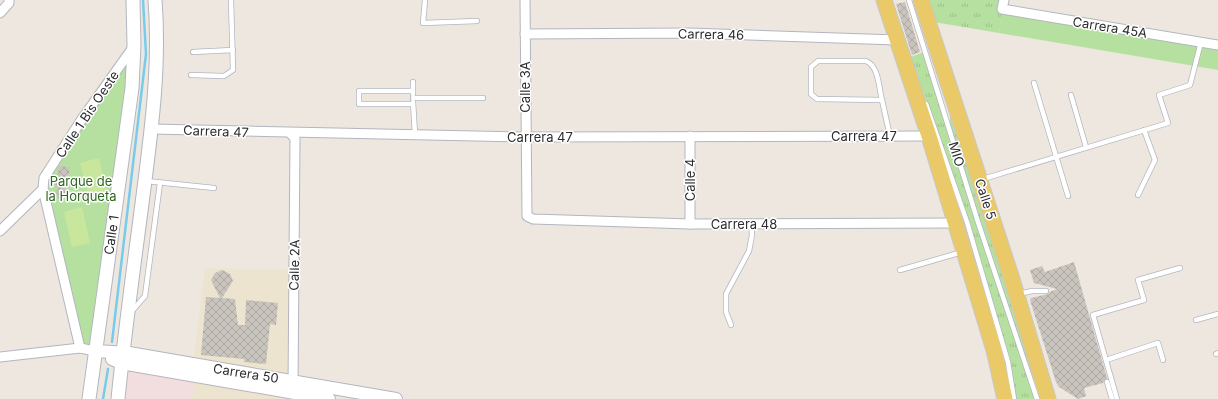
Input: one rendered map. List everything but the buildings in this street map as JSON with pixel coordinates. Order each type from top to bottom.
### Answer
[{"type":"main road","name":"Calle 1","points":[[89,399],[132,88],[134,45],[133,0]]},
{"type":"main road","name":"Calle 1","points":[[118,399],[151,129],[156,64],[157,24],[155,0]]},
{"type":"main road","points":[[884,0],[929,136],[994,350],[1005,399]]},
{"type":"main road","name":"Calle 5","points":[[921,0],[1017,295],[1048,399]]},
{"type":"street","name":"Calle 3A","points":[[525,0],[526,216],[532,218]]},
{"type":"street","points":[[0,13],[9,2]]},
{"type":"street","name":"Carrera 45A","points":[[1003,4],[1218,44]]},
{"type":"street","name":"Carrera 46","points":[[525,34],[689,33],[897,40]]},
{"type":"street","name":"Calle 1 Bis Oeste","points":[[80,348],[44,189],[44,178],[82,119],[134,45]]},
{"type":"street","name":"Carrera 47","points":[[151,129],[295,135],[415,134],[525,137],[929,136]]},
{"type":"street","name":"Calle 2A","points":[[293,393],[295,135]]},
{"type":"street","name":"Calle 4","points":[[690,136],[690,224]]},
{"type":"street","points":[[0,231],[44,189]]},
{"type":"street","name":"Carrera 48","points":[[532,218],[690,224],[955,223]]},
{"type":"street","name":"Carrera 50","points":[[0,357],[80,348],[122,358],[329,399]]},
{"type":"street","name":"Carrera 50","points":[[122,358],[292,380],[396,399]]},
{"type":"lane","points":[[192,75],[224,76],[233,70],[231,0]]},
{"type":"lane","points":[[425,0],[423,23],[477,21]]},
{"type":"lane","name":"MIO","points":[[909,0],[978,222],[1037,399]]},
{"type":"lane","points":[[895,15],[918,85]]},
{"type":"lane","points":[[980,180],[1168,123],[1159,95],[1190,85],[1201,42]]},
{"type":"lane","points":[[193,52],[233,50]]},
{"type":"lane","points":[[882,100],[813,98],[811,94],[811,67],[818,61],[866,61],[871,63],[874,68],[882,100],[890,136]]},
{"type":"lane","points":[[413,82],[415,134]]},
{"type":"lane","points":[[1034,83],[1068,196]]},
{"type":"lane","points":[[413,92],[359,91],[359,104],[413,104]]},
{"type":"lane","points":[[1071,95],[1086,147]]},
{"type":"lane","points":[[413,98],[483,98]]},
{"type":"lane","name":"MIO","points":[[924,99],[967,222],[1008,362],[1014,399]]},
{"type":"lane","points":[[1138,195],[1155,160],[1144,130]]},
{"type":"lane","points":[[145,181],[214,188]]},
{"type":"lane","points":[[128,315],[145,296],[160,183]]},
{"type":"lane","points":[[731,325],[726,312],[726,294],[749,252],[752,235],[751,224]]},
{"type":"lane","points":[[900,270],[951,254],[964,252]]},
{"type":"lane","points":[[1117,399],[1093,315],[1144,300],[1138,280],[1180,268]]},
{"type":"lane","points":[[1017,295],[1032,291],[1046,291]]},
{"type":"lane","points":[[1196,320],[1218,314]]},
{"type":"lane","points":[[1106,360],[1158,343],[1164,360]]},
{"type":"lane","points":[[1107,382],[1112,399]]},
{"type":"shaded area","points":[[205,268],[294,270],[292,380],[193,364]]},
{"type":"shaded area","points":[[121,363],[195,376],[192,399],[118,399]]},
{"type":"shaded area","points":[[195,376],[281,391],[281,399],[192,399]]},
{"type":"green space","points":[[921,0],[1004,0],[999,33],[928,21]]},
{"type":"green space","points":[[1002,9],[1218,45],[1218,70],[999,33]]},
{"type":"green space","name":"Parque de la Horqueta","points":[[134,45],[95,351],[80,348],[44,178]]},
{"type":"green space","points":[[924,52],[950,128],[950,91],[1032,345],[1030,380],[1037,399],[1014,399],[1008,362],[994,350],[908,58]]},
{"type":"green space","points":[[99,158],[107,194],[89,198],[80,163]]},
{"type":"green space","points":[[82,207],[90,243],[72,247],[64,212]]},
{"type":"waterway","points":[[112,342],[146,54],[143,0]]},
{"type":"waterway","points":[[103,399],[108,369]]}]
